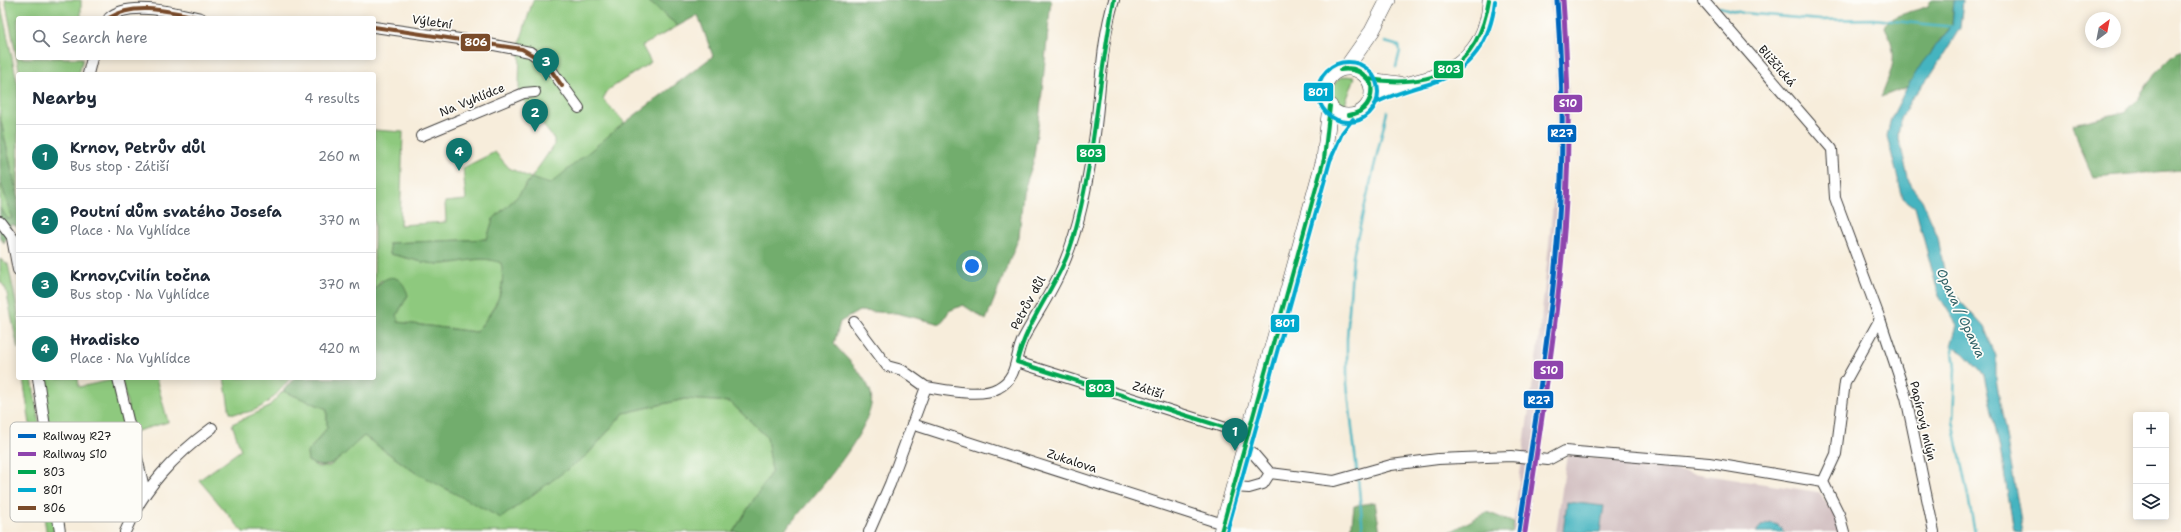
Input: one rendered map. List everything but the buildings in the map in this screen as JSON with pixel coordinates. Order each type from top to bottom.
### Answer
[{"type":"main road","points":[[1346,68],[1372,31],[1388,0]]},
{"type":"main road","points":[[1371,99],[1405,83],[1445,72],[1466,57],[1475,46],[1483,31],[1489,0]]},
{"type":"main road","points":[[1372,31],[1372,39],[1365,59],[1367,77],[1372,91],[1371,99],[1364,110],[1356,114],[1348,115],[1336,112],[1330,106],[1325,95],[1327,82],[1335,72],[1346,68],[1355,69],[1367,77],[1386,82],[1405,83]]},
{"type":"main road","points":[[1324,159],[1330,106]]},
{"type":"main road","points":[[1222,528],[1324,159],[1337,130],[1348,115]]},
{"type":"street","name":"Petrův důl","points":[[926,387],[984,393],[1006,384],[1013,374],[1021,344],[1061,270],[1073,239],[1094,142],[1106,40],[1114,0]]},
{"type":"street","name":"Bližčická","points":[[1703,0],[1832,149]]},
{"type":"street","points":[[112,16],[120,10],[137,7],[189,16]]},
{"type":"street","name":"Výletní","points":[[376,27],[522,49],[539,57],[551,69],[579,108]]},
{"type":"street","points":[[88,72],[92,60]]},
{"type":"street","name":"Na Vyhlídce","points":[[420,136],[524,93],[535,92]]},
{"type":"street","name":"Papírový mlýn","points":[[1832,149],[1835,198],[1880,319],[1906,397],[1934,532]]},
{"type":"street","points":[[0,221],[15,241]]},
{"type":"street","points":[[1823,482],[1836,454],[1845,382],[1880,319]]},
{"type":"street","points":[[854,322],[887,366],[902,370],[926,387],[890,484],[869,532]]},
{"type":"street","name":"Zátiší","points":[[1017,362],[1246,442],[1252,452],[1270,473]]},
{"type":"street","points":[[38,380],[44,422]]},
{"type":"street","points":[[118,380],[128,422]]},
{"type":"street","name":"Zukalova","points":[[912,424],[1222,528]]},
{"type":"street","points":[[142,498],[145,492],[174,458],[212,428]]},
{"type":"street","points":[[1234,487],[1249,488],[1263,484],[1270,473],[1334,481],[1391,465],[1430,460],[1511,456],[1548,460],[1565,451],[1710,463],[1823,482]]},
{"type":"street","points":[[142,479],[145,492]]},
{"type":"street","points":[[1823,482],[1840,514],[1844,532]]},
{"type":"street","points":[[59,522],[60,532]]},
{"type":"street","points":[[126,532],[131,522]]},
{"type":"shaded area","points":[[1550,0],[1562,0],[1567,50],[1569,115],[1566,195],[1553,331],[1525,532],[1512,532],[1540,330],[1554,194],[1557,115],[1555,51]]},
{"type":"shaded area","points":[[1567,454],[1818,492],[1837,517],[1841,532],[1556,532]]},
{"type":"green space","points":[[5,0],[81,0],[81,16],[16,16],[16,54]]},
{"type":"green space","points":[[533,0],[647,0],[678,26],[642,46],[651,62],[608,90],[603,99],[625,123],[550,185],[531,178],[554,145],[554,139],[521,97],[519,92],[520,42]]},
{"type":"green space","points":[[647,0],[1051,0],[1040,112],[1033,163],[1023,193],[1019,237],[986,320],[963,305],[949,311],[941,324],[896,313],[859,311],[840,322],[834,344],[859,372],[867,384],[870,390],[871,404],[865,422],[854,443],[823,485],[783,532],[733,532],[772,471],[767,437],[730,402],[685,399],[624,413],[587,455],[501,518],[416,473],[364,436],[338,460],[331,464],[324,466],[308,461],[307,453],[327,428],[327,409],[283,391],[292,380],[376,380],[376,288],[379,284],[384,280],[393,278],[402,282],[405,288],[408,295],[397,315],[398,322],[476,332],[498,300],[502,283],[501,263],[493,260],[478,259],[447,264],[427,263],[390,254],[389,243],[487,239],[493,219],[517,197],[531,178],[550,184],[618,128],[713,56],[698,15],[678,26]]},
{"type":"green space","points":[[1931,0],[1954,0],[1952,26],[1936,44],[1907,87],[1881,97],[1893,62],[1890,38],[1885,27],[1897,16],[1928,6]]},
{"type":"green space","points":[[0,1],[16,77],[16,190],[0,117]]},
{"type":"green space","points":[[2181,51],[2181,170],[2093,177],[2080,147],[2073,124],[2124,112],[2138,99],[2155,73],[2170,58]]},
{"type":"green space","points":[[17,60],[82,60],[80,72],[20,72]]},
{"type":"green space","points":[[1342,77],[1355,77],[1344,107],[1335,101],[1332,93],[1336,82]]},
{"type":"green space","points":[[0,117],[16,190],[16,226],[11,224],[4,243],[0,237],[0,208],[8,219],[12,218],[0,180]]},
{"type":"green space","points":[[376,130],[403,132],[400,225],[446,222],[445,202],[466,200],[463,168],[495,152],[509,168],[531,178],[517,197],[493,219],[487,239],[389,243],[390,254],[428,263],[448,264],[486,259],[502,263],[503,274],[500,292],[488,316],[476,332],[398,322],[397,315],[408,295],[381,280],[376,287]]},
{"type":"green space","points":[[0,180],[12,219],[8,220],[0,208]]},
{"type":"green space","points":[[0,259],[8,264],[16,302],[16,339],[6,289],[0,281]]},
{"type":"green space","points":[[23,380],[32,380],[39,422],[30,422]]},
{"type":"green space","points":[[42,380],[78,380],[79,387],[112,380],[123,422],[48,422]]},
{"type":"green space","points":[[121,380],[157,380],[168,422],[142,430],[142,422],[132,422]]},
{"type":"green space","points":[[224,380],[288,380],[278,393],[257,409],[249,412],[230,413]]},
{"type":"green space","points":[[283,391],[327,409],[327,428],[307,453],[308,461],[318,467],[330,466],[364,436],[416,473],[587,455],[624,413],[685,399],[730,402],[767,437],[772,471],[733,532],[243,532],[199,480],[241,450],[232,424],[267,408]]},
{"type":"green space","points":[[1375,502],[1380,532],[1351,532],[1354,506]]},
{"type":"green space","points":[[1487,512],[1514,523],[1512,532],[1450,532]]},
{"type":"green space","points":[[45,522],[54,522],[56,532],[46,532]]},
{"type":"water","name":"Opava / Opawa","points":[[1954,0],[1963,0],[1960,28],[1932,73],[1912,98],[1901,118],[1898,135],[1910,185],[1922,200],[1938,237],[1947,287],[1984,327],[1996,356],[1996,379],[2023,532],[2014,531],[2001,454],[1984,375],[1963,353],[1951,346],[1957,325],[1939,296],[1915,207],[1903,198],[1887,136],[1891,119],[1907,87],[1922,63],[1952,26]]},
{"type":"water","points":[[1567,502],[1604,506],[1600,532],[1563,532]]},
{"type":"water","points":[[1771,523],[1778,525],[1785,532],[1756,532],[1761,526]]},
{"type":"waterway","points":[[1719,7],[1743,13],[1820,20],[1873,19],[1955,27]]},
{"type":"waterway","points":[[1385,42],[1399,46],[1400,51],[1396,67]]},
{"type":"waterway","points":[[1357,471],[1347,384],[1347,338],[1353,256],[1387,112]]},
{"type":"waterway","points":[[1955,346],[1953,350],[1955,369],[1953,421],[1975,532]]},
{"type":"waterway","points":[[1358,478],[1363,532]]},
{"type":"rail line","name":"R27","points":[[1519,532],[1548,333],[1558,233],[1561,183],[1562,116],[1557,0]]},
{"type":"rail line","name":"S10","points":[[1525,532],[1554,333],[1564,233],[1567,183],[1568,116],[1563,0]]},
{"type":"transit line","name":"803","points":[[1114,0],[1086,180],[1073,239],[1061,270],[1028,330],[1017,362],[1248,435]]},
{"type":"transit line","name":"803","points":[[1368,79],[1413,81],[1432,77],[1449,69],[1463,58],[1475,43],[1483,24],[1489,0]]},
{"type":"transit line","name":"801","points":[[1374,104],[1381,100],[1446,78],[1458,71],[1477,52],[1484,41],[1493,15],[1495,1]]},
{"type":"transit line","name":"806","points":[[113,16],[131,10],[142,9],[154,9],[191,16]]},
{"type":"transit line","name":"806","points":[[376,27],[522,49],[546,63],[562,86]]},
{"type":"transit line","name":"801","points":[[1348,62],[1364,67],[1369,71],[1373,76],[1378,92],[1373,108],[1369,113],[1364,117],[1348,122],[1332,117],[1327,113],[1323,108],[1318,92],[1323,76],[1327,71],[1332,67],[1348,62]]},
{"type":"transit line","name":"803","points":[[1340,70],[1349,68],[1354,69],[1362,73],[1371,84]]},
{"type":"transit line","name":"803","points":[[1340,70],[1354,70],[1365,76],[1371,84]]},
{"type":"transit line","name":"803","points":[[1349,115],[1364,108],[1367,104],[1371,95],[1371,84]]},
{"type":"transit line","name":"803","points":[[1349,115],[1360,112],[1367,105],[1370,100],[1372,90],[1371,84]]},
{"type":"transit line","name":"803","points":[[1221,532],[1324,159],[1330,106]]},
{"type":"transit line","name":"801","points":[[1227,532],[1330,161],[1342,133],[1353,119]]},
{"type":"place","name":"Krnov,Cvilín točna","points":[[546,81]]},
{"type":"place","name":"Poutní dům svatého Josefa","points":[[535,132]]},
{"type":"place","name":"Hradisko","points":[[459,171]]},
{"type":"place","name":"Krnov, Petrův důl","points":[[1235,451]]}]
